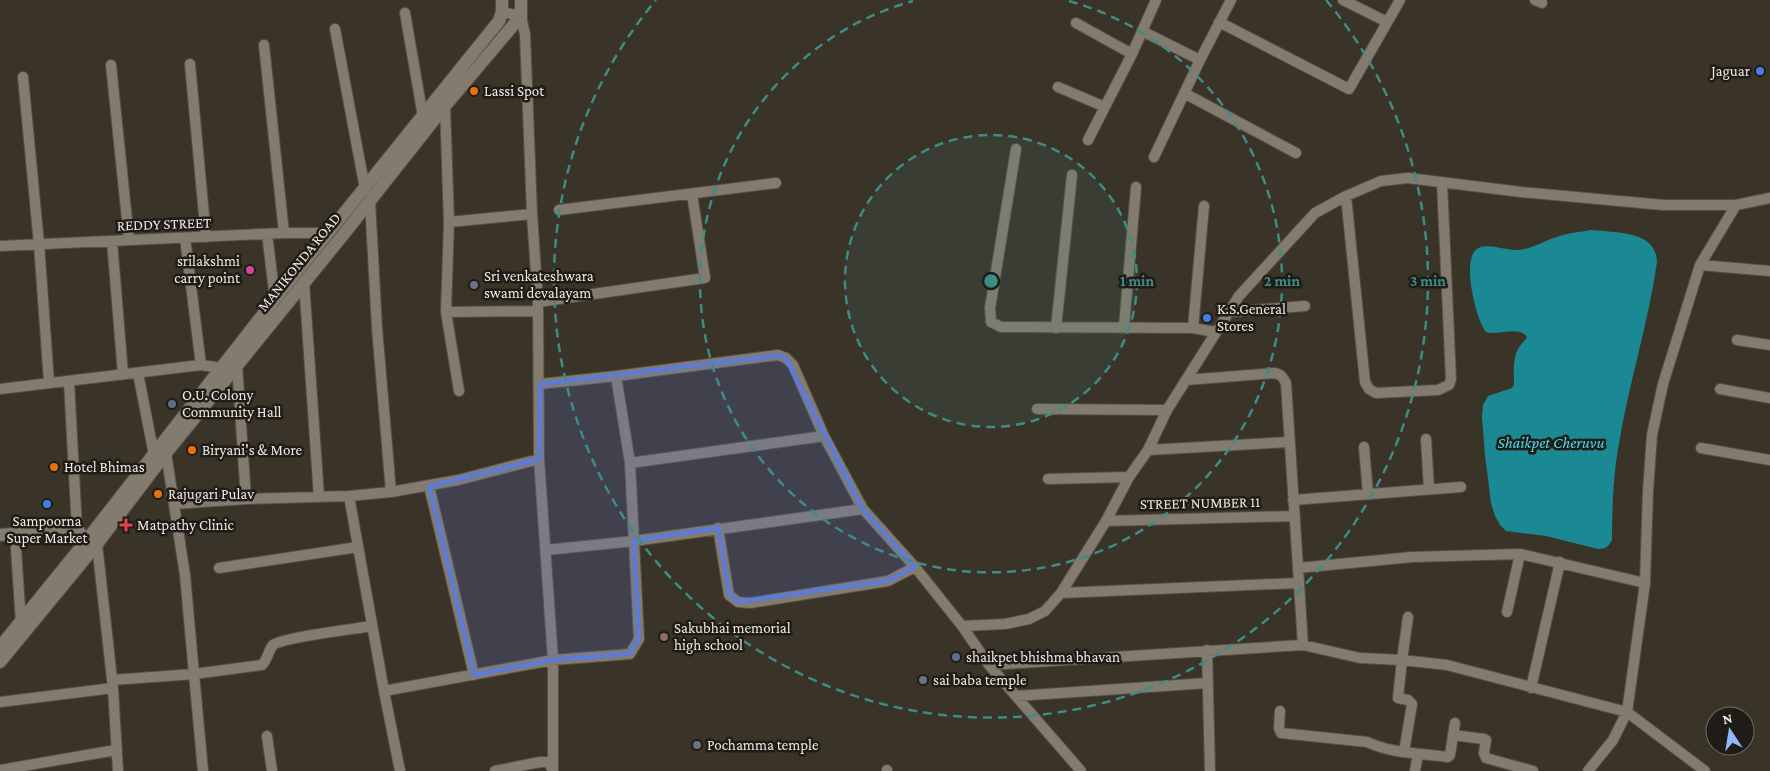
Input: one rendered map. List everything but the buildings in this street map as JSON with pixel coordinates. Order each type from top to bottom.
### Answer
[{"type":"street","points":[[521,0],[521,16],[526,38],[532,214],[538,306],[540,459],[553,660],[553,770]]},
{"type":"street","points":[[1088,140],[1132,54],[1156,0]]},
{"type":"street","points":[[1154,157],[1231,0]]},
{"type":"street","points":[[1343,0],[1387,22]]},
{"type":"street","points":[[1219,22],[1349,88],[1400,0]]},
{"type":"street","points":[[502,6],[521,16]]},
{"type":"street","name":"MANIKONDA ROAD","points":[[160,454],[304,282],[423,117],[500,21],[502,6]]},
{"type":"street","points":[[405,13],[423,117]]},
{"type":"street","name":"MANIKONDA ROAD","points":[[92,543],[275,299],[329,233],[368,195],[521,16]]},
{"type":"street","points":[[1076,22],[1132,54]]},
{"type":"street","points":[[335,29],[368,195],[391,492]]},
{"type":"street","points":[[1142,31],[1200,60]]},
{"type":"street","points":[[264,45],[284,233]]},
{"type":"street","points":[[190,64],[206,237]]},
{"type":"street","points":[[111,65],[129,239]]},
{"type":"street","points":[[23,77],[39,244],[49,382]]},
{"type":"street","points":[[1058,87],[1105,107]]},
{"type":"street","points":[[1184,93],[1296,153]]},
{"type":"street","points":[[445,106],[449,222],[446,312],[459,391]]},
{"type":"street","points":[[1016,149],[991,299],[991,322],[1002,327],[1193,328],[1215,332]]},
{"type":"street","points":[[1056,328],[1072,175]]},
{"type":"street","points":[[962,626],[1005,624],[1028,619],[1045,611],[1061,593],[1106,521],[1129,478],[1148,450],[1167,410],[1239,296],[1315,213],[1346,196],[1381,181],[1408,178],[1521,192],[1663,205],[1736,205],[1770,198]]},
{"type":"street","points":[[560,210],[776,182]]},
{"type":"street","points":[[1346,196],[1365,382],[1376,393],[1438,390],[1449,385],[1451,379],[1442,182]]},
{"type":"street","points":[[1124,327],[1136,186]]},
{"type":"street","points":[[446,312],[538,306],[704,278],[692,194]]},
{"type":"street","points":[[1588,771],[1613,740],[1627,712],[1645,583],[1652,434],[1663,384],[1700,266],[1736,205]]},
{"type":"street","points":[[1193,328],[1204,206]]},
{"type":"street","points":[[449,222],[532,214]]},
{"type":"street","name":"REDDY STREET","points":[[0,246],[129,239],[329,233]]},
{"type":"street","points":[[267,234],[275,299]]},
{"type":"street","points":[[185,238],[201,365]]},
{"type":"street","points":[[112,241],[123,374]]},
{"type":"street","points":[[1700,266],[1770,271]]},
{"type":"street","points":[[304,282],[319,497]]},
{"type":"street","points":[[1228,312],[1305,306]]},
{"type":"street","points":[[1737,340],[1770,345]]},
{"type":"street","points":[[540,384],[778,355],[786,358],[793,365],[824,436],[863,509],[915,567],[962,626],[989,665],[1081,771]]},
{"type":"street","points":[[237,364],[246,499]]},
{"type":"street","points":[[0,389],[201,365],[222,368]]},
{"type":"street","points":[[138,373],[174,504],[185,576],[203,771]]},
{"type":"street","points":[[1186,380],[1274,373],[1284,377],[1286,383],[1303,646]]},
{"type":"street","points":[[384,691],[553,660],[630,654],[639,639],[630,463],[616,376]]},
{"type":"street","points":[[69,381],[77,528],[92,543],[112,684],[118,771]]},
{"type":"street","points":[[1720,389],[1770,398]]},
{"type":"street","points":[[1036,409],[1167,410]]},
{"type":"street","points":[[630,463],[824,436]]},
{"type":"street","points":[[1426,439],[1430,489]]},
{"type":"street","points":[[1148,450],[1289,442]]},
{"type":"street","points":[[1364,447],[1368,494]]},
{"type":"street","points":[[1701,448],[1770,460]]},
{"type":"street","points":[[174,504],[246,499],[348,496],[391,492],[429,486],[540,459]]},
{"type":"street","points":[[1048,479],[1129,478]]},
{"type":"street","points":[[429,486],[474,674]]},
{"type":"street","points":[[1294,500],[1461,487]]},
{"type":"street","points":[[348,496],[400,771]]},
{"type":"street","points":[[546,550],[634,541],[863,509]]},
{"type":"street","name":"STREET NUMBER 11","points":[[1106,521],[1295,516]]},
{"type":"street","points":[[0,535],[77,528]]},
{"type":"street","points":[[718,528],[729,595],[738,602],[750,603],[888,581],[915,567]]},
{"type":"street","points":[[16,534],[20,623]]},
{"type":"street","points":[[0,648],[92,543]]},
{"type":"street","points":[[0,662],[92,543]]},
{"type":"street","points":[[219,568],[358,547]]},
{"type":"street","points":[[1298,568],[1412,557],[1520,554],[1645,583]]},
{"type":"street","points":[[1507,612],[1520,554]]},
{"type":"street","points":[[1531,688],[1560,562]]},
{"type":"street","points":[[1061,593],[1298,583]]},
{"type":"street","points":[[1404,752],[1412,704],[1408,700],[1398,698],[1408,617]]},
{"type":"street","points":[[0,702],[112,684],[262,665],[267,660],[274,644],[290,639],[372,626]]},
{"type":"street","points":[[989,665],[1207,650],[1303,646],[1360,658],[1447,665],[1627,712],[1705,771]]},
{"type":"street","points":[[1207,650],[1210,771]]},
{"type":"street","points":[[1016,696],[1208,683]]},
{"type":"street","points":[[1280,711],[1279,728],[1281,733],[1367,742],[1380,748],[1418,754],[1450,756],[1455,723]]},
{"type":"street","points":[[1453,735],[1484,739],[1486,740],[1484,753],[1486,758],[1533,771]]},
{"type":"street","points":[[267,736],[272,771]]},
{"type":"street","points":[[0,770],[116,750]]},
{"type":"street","points":[[1415,771],[1418,754]]},
{"type":"street","points":[[495,771],[540,762],[548,762],[553,770]]},
{"type":"highlighted area","points":[[778,355],[786,358],[863,509],[915,567],[888,581],[738,602],[729,595],[718,528],[634,541],[639,639],[630,654],[553,660],[474,675],[429,486],[539,459],[540,384]]},
{"type":"water","name":"Shaikpet Cheruvu","points":[[1592,230],[1623,233],[1642,239],[1650,244],[1655,252],[1657,262],[1649,309],[1618,449],[1613,494],[1612,540],[1607,547],[1598,549],[1546,536],[1506,531],[1495,516],[1491,503],[1485,455],[1483,405],[1488,396],[1512,388],[1514,385],[1514,365],[1517,350],[1527,337],[1514,331],[1486,332],[1478,315],[1470,276],[1472,255],[1481,247],[1523,249],[1563,235]]},
{"type":"place","name":"Jaguar","points":[[1760,71]]},
{"type":"place","name":"Lassi Spot","points":[[474,91]]},
{"type":"place","name":"srilakshmi carry point","points":[[250,270]]},
{"type":"place","name":"Sri venkateshwara swami devalayam","points":[[474,285]]},
{"type":"place","name":"K.S.General Stores","points":[[1207,318]]},
{"type":"place","name":"O.U. Colony Community Hall","points":[[172,404]]},
{"type":"place","name":"Biryani's & More","points":[[192,450]]},
{"type":"place","name":"Hotel Bhimas","points":[[54,467]]},
{"type":"place","name":"Rajugari Pulav","points":[[158,494]]},
{"type":"place","name":"Sampoorna Super Market","points":[[47,504]]},
{"type":"place","name":"Matpathy Clinic","points":[[126,525]]},
{"type":"place","name":"Sakubhai memorial high school","points":[[664,637]]},
{"type":"place","name":"shaikpet bhishma bhavan","points":[[956,657]]},
{"type":"place","name":"sai baba temple","points":[[923,680]]},
{"type":"place","name":"Pochamma temple","points":[[697,745]]}]
